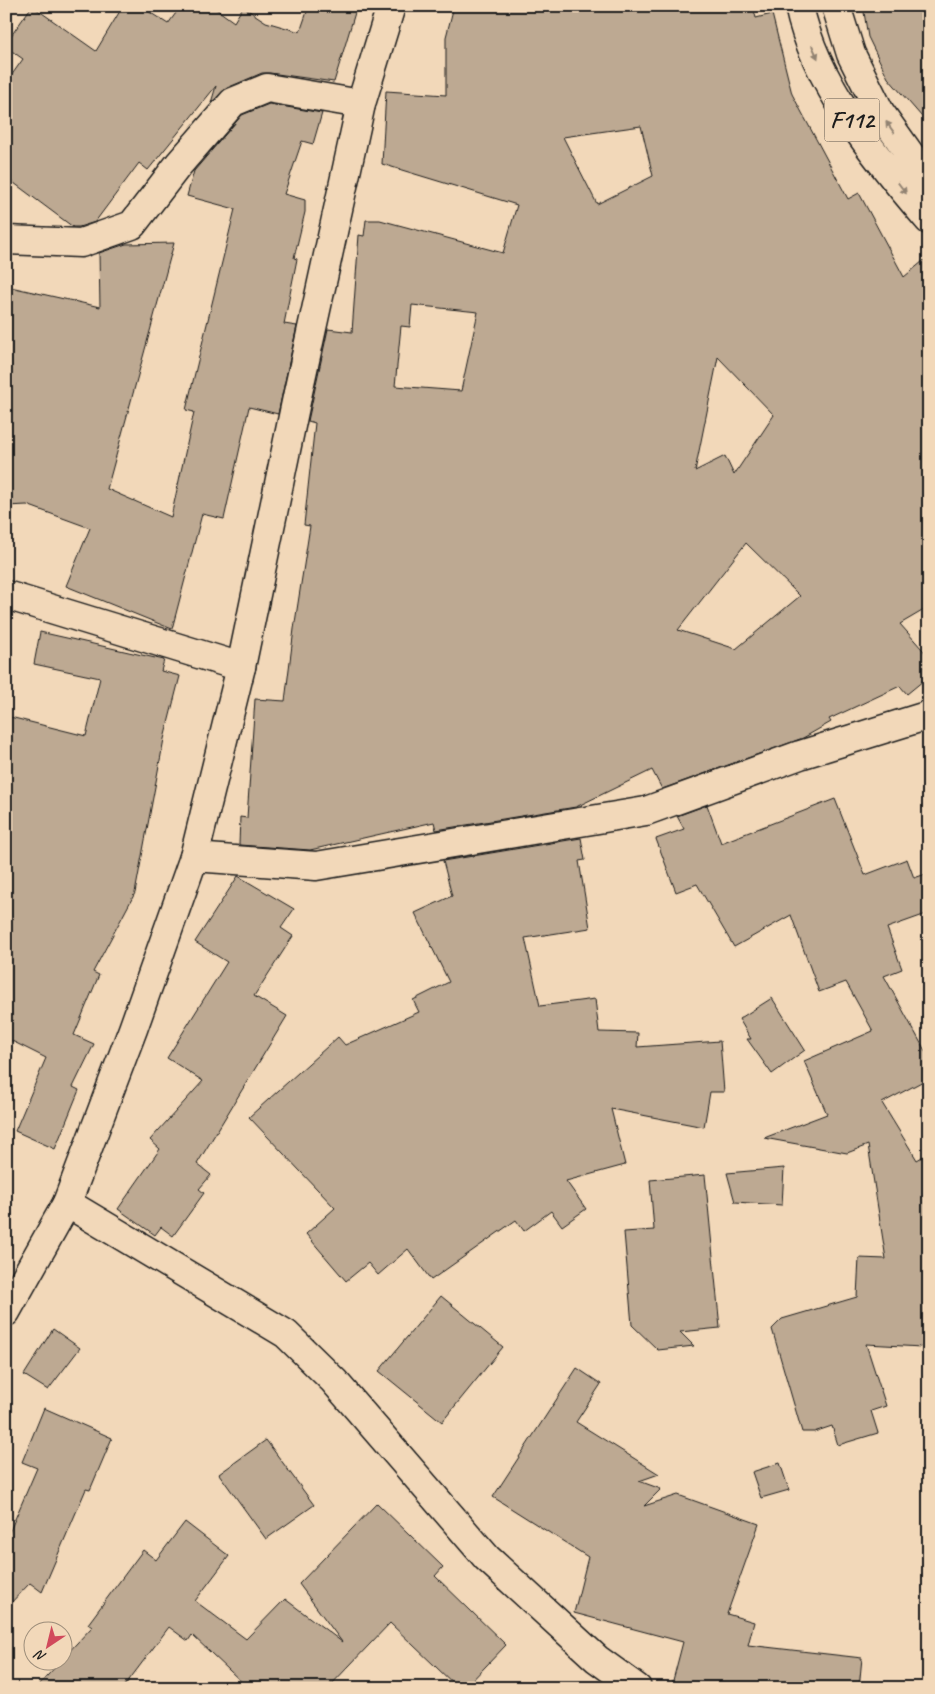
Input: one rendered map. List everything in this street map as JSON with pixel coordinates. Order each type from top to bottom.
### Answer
[{"type":"street","points":[[6,1312],[67,1203],[133,1029],[194,857],[241,667],[297,397],[361,104],[391,6]]},
{"type":"street","name":"F112","points":[[799,6],[803,26],[824,74],[857,128],[929,220]]},
{"type":"street","name":"F112","points":[[836,6],[851,54],[880,112],[929,181]]},
{"type":"street","points":[[6,240],[81,243],[132,225],[179,164],[233,102],[267,88],[361,104]]},
{"type":"street","points":[[6,595],[241,667]]},
{"type":"street","points":[[194,857],[316,866],[646,811],[800,754],[929,715]]},
{"type":"street","points":[[67,1203],[286,1334],[334,1381],[487,1558],[597,1659],[636,1688]]},
{"type":"building","points":[[32,6],[96,51],[123,6],[140,6],[168,24],[181,6],[212,6],[234,22],[243,7],[266,22],[300,32],[309,6],[357,6],[334,82],[262,73],[227,88],[211,103],[216,86],[148,170],[139,163],[95,222],[73,227],[6,177],[6,83],[23,59],[6,47],[6,43]]},
{"type":"building","points":[[454,6],[753,6],[756,18],[772,14],[792,94],[848,199],[859,193],[904,277],[929,256],[929,607],[900,624],[929,657],[929,676],[907,694],[900,686],[829,719],[831,722],[803,738],[662,789],[652,770],[576,807],[436,830],[434,822],[310,850],[239,845],[240,817],[247,818],[255,699],[285,701],[310,526],[304,525],[315,423],[308,421],[328,329],[352,332],[359,235],[364,236],[366,220],[380,220],[503,253],[517,205],[382,164],[386,91],[446,95],[446,37]],"holes":[[[641,126],[653,176],[597,204],[563,137]],[[412,305],[478,312],[461,391],[395,386],[401,326],[410,327]],[[718,357],[774,415],[734,475],[725,456],[695,471]],[[746,543],[800,596],[736,649],[678,630]]]},
{"type":"building","points":[[863,6],[929,6],[929,125],[888,78],[868,37]]},
{"type":"building","points":[[269,104],[322,113],[313,144],[302,141],[284,194],[305,200],[305,212],[294,258],[297,259],[284,324],[297,326],[278,414],[249,407],[224,519],[202,514],[172,629],[66,586],[90,528],[27,505],[6,506],[6,286],[100,307],[99,253],[126,244],[174,243],[107,489],[171,517],[194,412],[186,410],[235,209],[187,196],[194,171],[242,115]]},
{"type":"building","points":[[40,632],[164,660],[161,671],[180,676],[164,739],[135,893],[93,972],[99,975],[74,1035],[94,1044],[73,1087],[79,1090],[55,1149],[15,1131],[46,1058],[6,1038],[6,716],[86,736],[100,678],[34,664]]},
{"type":"building","points":[[835,799],[865,875],[907,859],[914,878],[929,873],[929,913],[887,928],[902,969],[884,976],[929,1058],[929,1078],[882,1103],[917,1160],[929,1153],[929,1227],[922,1347],[866,1344],[886,1406],[871,1411],[878,1433],[838,1445],[832,1426],[814,1432],[802,1432],[772,1329],[782,1319],[857,1297],[859,1258],[886,1259],[868,1145],[847,1153],[764,1138],[827,1114],[804,1061],[873,1031],[846,982],[819,992],[791,915],[734,947],[697,884],[676,892],[656,839],[684,829],[677,816],[707,805],[721,843]]},
{"type":"building","points":[[581,838],[585,860],[579,861],[590,928],[525,938],[540,1006],[595,999],[599,1032],[638,1033],[637,1047],[720,1041],[724,1092],[710,1092],[704,1127],[611,1109],[625,1165],[566,1181],[586,1209],[562,1226],[551,1211],[524,1231],[516,1220],[431,1280],[408,1249],[378,1275],[368,1263],[346,1281],[306,1234],[335,1208],[249,1117],[338,1037],[345,1045],[419,1012],[413,1000],[449,982],[415,913],[452,896],[443,861]]},
{"type":"building","points":[[238,876],[294,909],[281,928],[293,936],[254,996],[287,1016],[197,1164],[211,1175],[199,1189],[204,1193],[173,1236],[161,1227],[155,1235],[118,1209],[160,1149],[150,1140],[203,1081],[167,1058],[227,962],[195,942]]},
{"type":"building","points":[[772,998],[805,1050],[772,1074],[747,1039],[751,1039],[739,1019]]},
{"type":"building","points":[[784,1168],[782,1205],[735,1202],[727,1173]]},
{"type":"building","points":[[705,1175],[720,1328],[680,1332],[694,1346],[658,1350],[632,1325],[624,1232],[654,1230],[650,1180]]},
{"type":"building","points":[[441,1296],[503,1347],[442,1422],[379,1371]]},
{"type":"building","points":[[53,1329],[80,1348],[48,1390],[24,1375]]},
{"type":"building","points":[[577,1368],[601,1384],[576,1422],[659,1474],[639,1481],[661,1489],[644,1506],[678,1495],[759,1524],[727,1614],[754,1622],[748,1645],[862,1658],[859,1688],[671,1688],[683,1642],[574,1613],[588,1557],[493,1497]]},
{"type":"building","points":[[44,1408],[112,1438],[90,1490],[86,1489],[42,1592],[30,1583],[6,1608],[6,1540],[37,1468],[22,1462]]},
{"type":"building","points":[[266,1440],[314,1505],[266,1539],[219,1474]]},
{"type":"building","points":[[780,1463],[789,1490],[761,1498],[752,1472]]},
{"type":"building","points":[[377,1503],[443,1567],[435,1576],[506,1645],[465,1688],[458,1688],[390,1623],[328,1688],[248,1688],[192,1635],[188,1641],[169,1627],[123,1688],[36,1688],[51,1672],[72,1672],[72,1648],[92,1627],[88,1624],[143,1550],[156,1560],[185,1522],[229,1556],[195,1601],[246,1639],[285,1599],[342,1642],[299,1584]]}]
